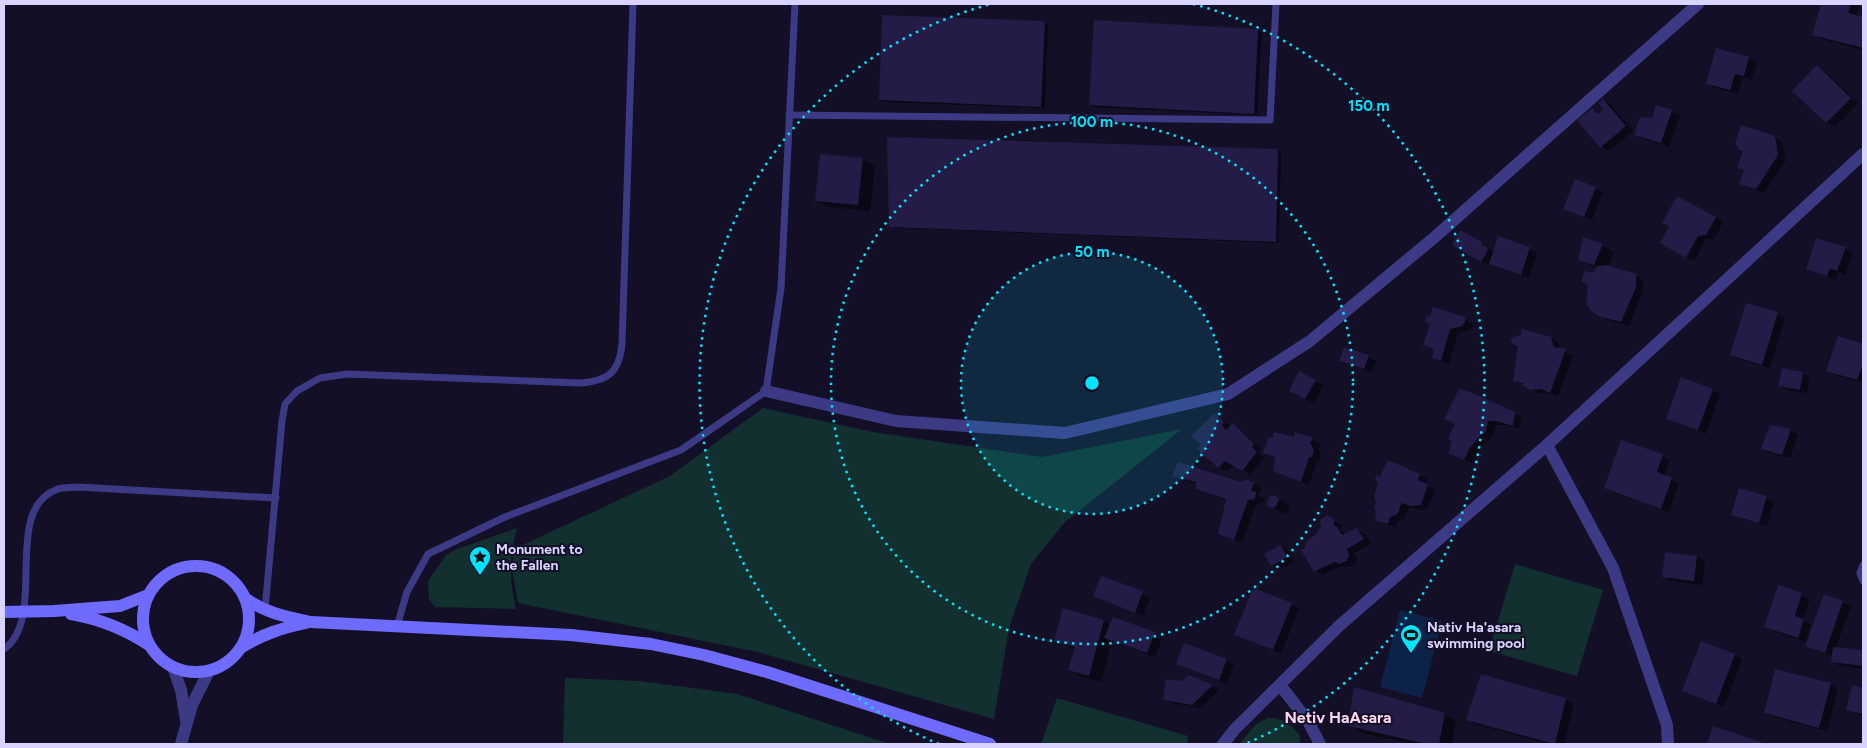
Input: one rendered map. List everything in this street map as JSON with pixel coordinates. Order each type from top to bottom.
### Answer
[{"type":"street","points":[[766,391],[896,421],[1066,433],[1228,394],[1310,341],[1436,236],[1698,4]]},
{"type":"street","points":[[1223,744],[1235,729],[1339,626],[1547,445],[1863,154]]},
{"type":"street","points":[[1547,445],[1613,568],[1667,725],[1668,744]]},
{"type":"street","points":[[149,645],[144,633],[142,620],[148,595],[157,582],[168,573],[183,567],[198,565],[213,568],[226,575],[238,585],[246,598],[250,623],[242,647]]},
{"type":"street","points":[[4,612],[54,611],[120,606],[148,595]]},
{"type":"street","points":[[246,598],[257,607],[275,614],[311,622],[571,635],[651,644],[704,655],[767,672],[990,744]]},
{"type":"street","points":[[54,611],[83,616],[128,631],[149,645],[164,662],[174,668],[197,672],[222,665],[242,647],[260,636],[277,629],[311,622]]},
{"type":"street","points":[[174,668],[181,690],[186,722]]},
{"type":"street","points":[[181,744],[192,705],[209,670]]},
{"type":"street","points":[[1280,684],[1308,721],[1320,744]]},
{"type":"lane","points":[[265,610],[282,421],[285,404],[297,391],[320,378],[347,374],[580,383],[597,382],[610,375],[620,358],[622,344],[633,4]]},
{"type":"lane","points":[[397,626],[407,592],[428,554],[505,517],[681,450],[766,391],[781,288],[795,4]]},
{"type":"lane","points":[[789,114],[1270,120],[1276,4]]},
{"type":"lane","points":[[4,649],[12,643],[20,629],[24,611],[28,524],[35,509],[46,496],[58,489],[78,487],[276,498]]},
{"type":"lane","points":[[1863,565],[1860,573],[1863,581]]},
{"type":"green space","points":[[763,408],[873,432],[1042,457],[1182,429],[1064,523],[1031,564],[1009,628],[994,719],[758,652],[518,603],[512,570],[514,549],[670,476]]},
{"type":"green space","points":[[517,528],[512,550],[511,568],[516,609],[435,607],[429,599],[428,581],[446,555],[457,549]]},
{"type":"green space","points":[[1515,564],[1603,590],[1577,676],[1489,651]]},
{"type":"green space","points":[[565,678],[639,681],[737,694],[890,744],[563,744]]},
{"type":"green space","points":[[1057,698],[1188,736],[1187,744],[1041,744]]},
{"type":"green space","points":[[1268,718],[1278,719],[1290,725],[1300,736],[1300,744],[1239,744],[1256,724]]},
{"type":"water","name":"Nativ Ha'asara swimming pool","points":[[1400,610],[1442,621],[1422,698],[1380,687]]},
{"type":"building","points":[[1821,4],[1851,4],[1848,13],[1863,17],[1863,48],[1812,35]]},
{"type":"building","points":[[882,15],[1045,21],[1041,107],[879,100]]},
{"type":"building","points":[[1094,20],[1258,29],[1254,114],[1089,105]]},
{"type":"building","points":[[1716,48],[1749,57],[1744,76],[1735,74],[1730,90],[1706,84]]},
{"type":"building","points":[[1817,65],[1851,98],[1826,123],[1792,91]]},
{"type":"building","points":[[1603,99],[1626,126],[1600,148],[1577,120],[1592,108],[1598,114],[1603,109],[1598,103]]},
{"type":"building","points":[[1656,105],[1672,110],[1661,143],[1634,135],[1640,117],[1652,118]]},
{"type":"building","points":[[1741,125],[1775,136],[1778,155],[1756,189],[1739,184],[1744,170],[1737,168],[1743,151],[1739,150],[1735,143]]},
{"type":"building","points":[[887,137],[1278,149],[1276,242],[889,227]]},
{"type":"building","points":[[820,154],[863,158],[858,205],[815,201]]},
{"type":"building","points":[[1575,179],[1596,187],[1584,217],[1563,209]]},
{"type":"building","points":[[1677,196],[1716,217],[1706,235],[1698,236],[1686,258],[1660,243],[1669,226],[1662,223]]},
{"type":"building","points":[[1460,230],[1482,242],[1482,245],[1487,247],[1488,250],[1481,262],[1452,245]]},
{"type":"building","points":[[1498,236],[1530,247],[1521,275],[1489,264]]},
{"type":"building","points":[[1583,237],[1603,244],[1594,265],[1578,260]]},
{"type":"building","points":[[1816,238],[1846,247],[1837,271],[1830,269],[1827,276],[1806,269]]},
{"type":"building","points":[[1606,265],[1636,274],[1636,287],[1621,322],[1598,316],[1590,310],[1586,302],[1588,285],[1581,281],[1585,271],[1593,273],[1597,266]]},
{"type":"building","points":[[1746,303],[1778,312],[1762,365],[1730,355]]},
{"type":"building","points":[[1433,307],[1465,317],[1465,322],[1462,326],[1450,329],[1441,361],[1432,358],[1434,349],[1423,345],[1430,324],[1425,322],[1427,315],[1430,317]]},
{"type":"building","points":[[1522,329],[1551,337],[1554,347],[1566,349],[1550,393],[1541,389],[1531,390],[1523,386],[1523,383],[1513,381],[1518,346],[1513,344],[1510,338],[1521,335]]},
{"type":"building","points":[[1838,336],[1863,344],[1863,363],[1857,380],[1826,371]]},
{"type":"building","points":[[1344,347],[1369,355],[1364,369],[1339,361]]},
{"type":"building","points":[[1782,368],[1803,372],[1800,390],[1778,386]]},
{"type":"building","points":[[1299,371],[1316,380],[1305,399],[1289,391]]},
{"type":"building","points":[[1681,377],[1713,389],[1698,430],[1666,419]]},
{"type":"building","points":[[1459,389],[1468,391],[1515,412],[1513,426],[1496,421],[1488,421],[1486,431],[1469,449],[1464,460],[1448,453],[1452,442],[1448,438],[1455,424],[1444,419]]},
{"type":"building","points":[[1215,413],[1224,422],[1222,425],[1226,430],[1233,423],[1254,444],[1252,447],[1257,452],[1242,471],[1225,461],[1218,468],[1197,449],[1201,445],[1191,436]]},
{"type":"building","points":[[1770,425],[1791,429],[1782,455],[1761,449]]},
{"type":"building","points":[[1274,432],[1294,437],[1295,432],[1313,438],[1310,444],[1314,449],[1312,457],[1309,457],[1301,482],[1273,471],[1275,457],[1263,453],[1268,438],[1273,437]]},
{"type":"building","points":[[1621,440],[1663,454],[1657,472],[1672,478],[1661,509],[1604,488]]},
{"type":"building","points":[[1388,460],[1420,474],[1418,480],[1428,484],[1421,505],[1411,506],[1401,503],[1398,514],[1390,517],[1388,524],[1375,521],[1376,511],[1374,508],[1376,501],[1374,497],[1378,482],[1375,480],[1376,475],[1380,477]]},
{"type":"building","points":[[1178,462],[1241,482],[1246,479],[1254,483],[1251,490],[1256,492],[1255,499],[1248,500],[1234,540],[1218,534],[1226,499],[1196,489],[1196,482],[1172,476]]},
{"type":"building","points":[[1739,488],[1767,496],[1759,523],[1731,515]]},
{"type":"building","points":[[1271,495],[1279,499],[1276,506],[1272,508],[1267,506],[1267,501]]},
{"type":"building","points":[[1327,515],[1335,521],[1334,525],[1342,535],[1357,528],[1364,539],[1347,549],[1349,555],[1347,561],[1340,564],[1334,562],[1314,572],[1301,550],[1305,548],[1305,543],[1321,528],[1320,520]]},
{"type":"building","points":[[1280,545],[1288,557],[1271,566],[1264,554]]},
{"type":"building","points":[[1665,552],[1697,556],[1694,581],[1662,577]]},
{"type":"building","points":[[1101,576],[1143,591],[1135,613],[1093,596]]},
{"type":"building","points":[[1778,585],[1802,593],[1795,616],[1804,619],[1798,638],[1764,627]]},
{"type":"building","points":[[1253,588],[1292,603],[1273,650],[1234,635]]},
{"type":"building","points":[[1824,594],[1843,601],[1825,653],[1805,646]]},
{"type":"building","points":[[1063,608],[1104,620],[1089,676],[1068,670],[1075,647],[1054,641]]},
{"type":"building","points":[[1113,617],[1155,632],[1147,653],[1104,638]]},
{"type":"building","points":[[1701,641],[1735,654],[1716,704],[1682,691]]},
{"type":"building","points":[[1184,643],[1227,659],[1219,680],[1176,664]]},
{"type":"building","points":[[1833,647],[1863,650],[1863,666],[1831,662]]},
{"type":"building","points":[[1775,669],[1831,683],[1819,728],[1764,713]]},
{"type":"building","points":[[1481,674],[1566,698],[1555,744],[1466,720]]},
{"type":"building","points":[[1189,675],[1213,685],[1192,705],[1163,700],[1166,679],[1181,681]]},
{"type":"building","points":[[1852,685],[1863,688],[1863,714],[1846,710]]},
{"type":"building","points":[[1354,687],[1445,713],[1439,744],[1427,744],[1348,726]]},
{"type":"building","points":[[1713,726],[1767,744],[1707,744]]},
{"type":"place","name":"Monument to the Fallen","points":[[480,576]]},
{"type":"place","name":"Nativ Ha'asara swimming pool","points":[[1411,654]]},
{"type":"district","name":"Netiv HaAsara","points":[[1338,717]]}]
